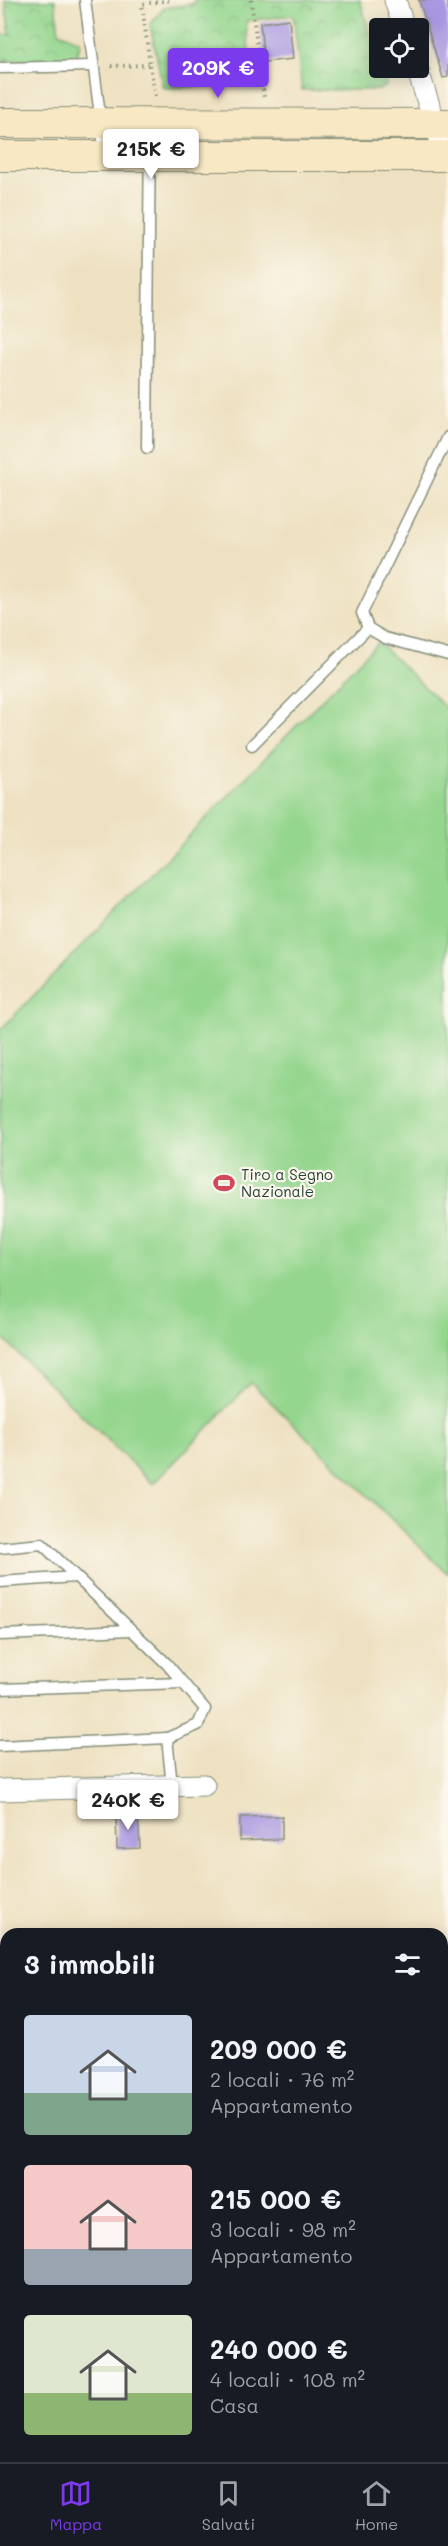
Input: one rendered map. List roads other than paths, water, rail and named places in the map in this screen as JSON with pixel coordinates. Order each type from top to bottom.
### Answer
[{"type":"main road","points":[[0,123],[101,123],[152,109],[442,124]]},
{"type":"main road","points":[[0,156],[447,156]]},
{"type":"street","points":[[395,0],[401,18]]},
{"type":"street","points":[[421,78],[442,124],[447,156]]},
{"type":"street","points":[[0,1790],[204,1785]]},
{"type":"lane","points":[[85,0],[105,156]]},
{"type":"lane","points":[[0,68],[93,66]]},
{"type":"lane","points":[[147,448],[152,109]]},
{"type":"lane","points":[[448,437],[362,613],[368,628],[385,638],[448,655]]},
{"type":"lane","points":[[252,745],[368,628]]},
{"type":"lane","points":[[0,1548],[42,1544],[131,1630],[205,1709],[198,1725],[167,1738],[0,1746]]},
{"type":"lane","points":[[0,1582],[76,1577]]},
{"type":"lane","points":[[0,1635],[131,1630]]},
{"type":"lane","points":[[0,1689],[183,1683]]},
{"type":"lane","points":[[167,1738],[172,1786]]},
{"type":"place","name":"Tiro a Segno Nazionale","points":[[224,1183]]}]
